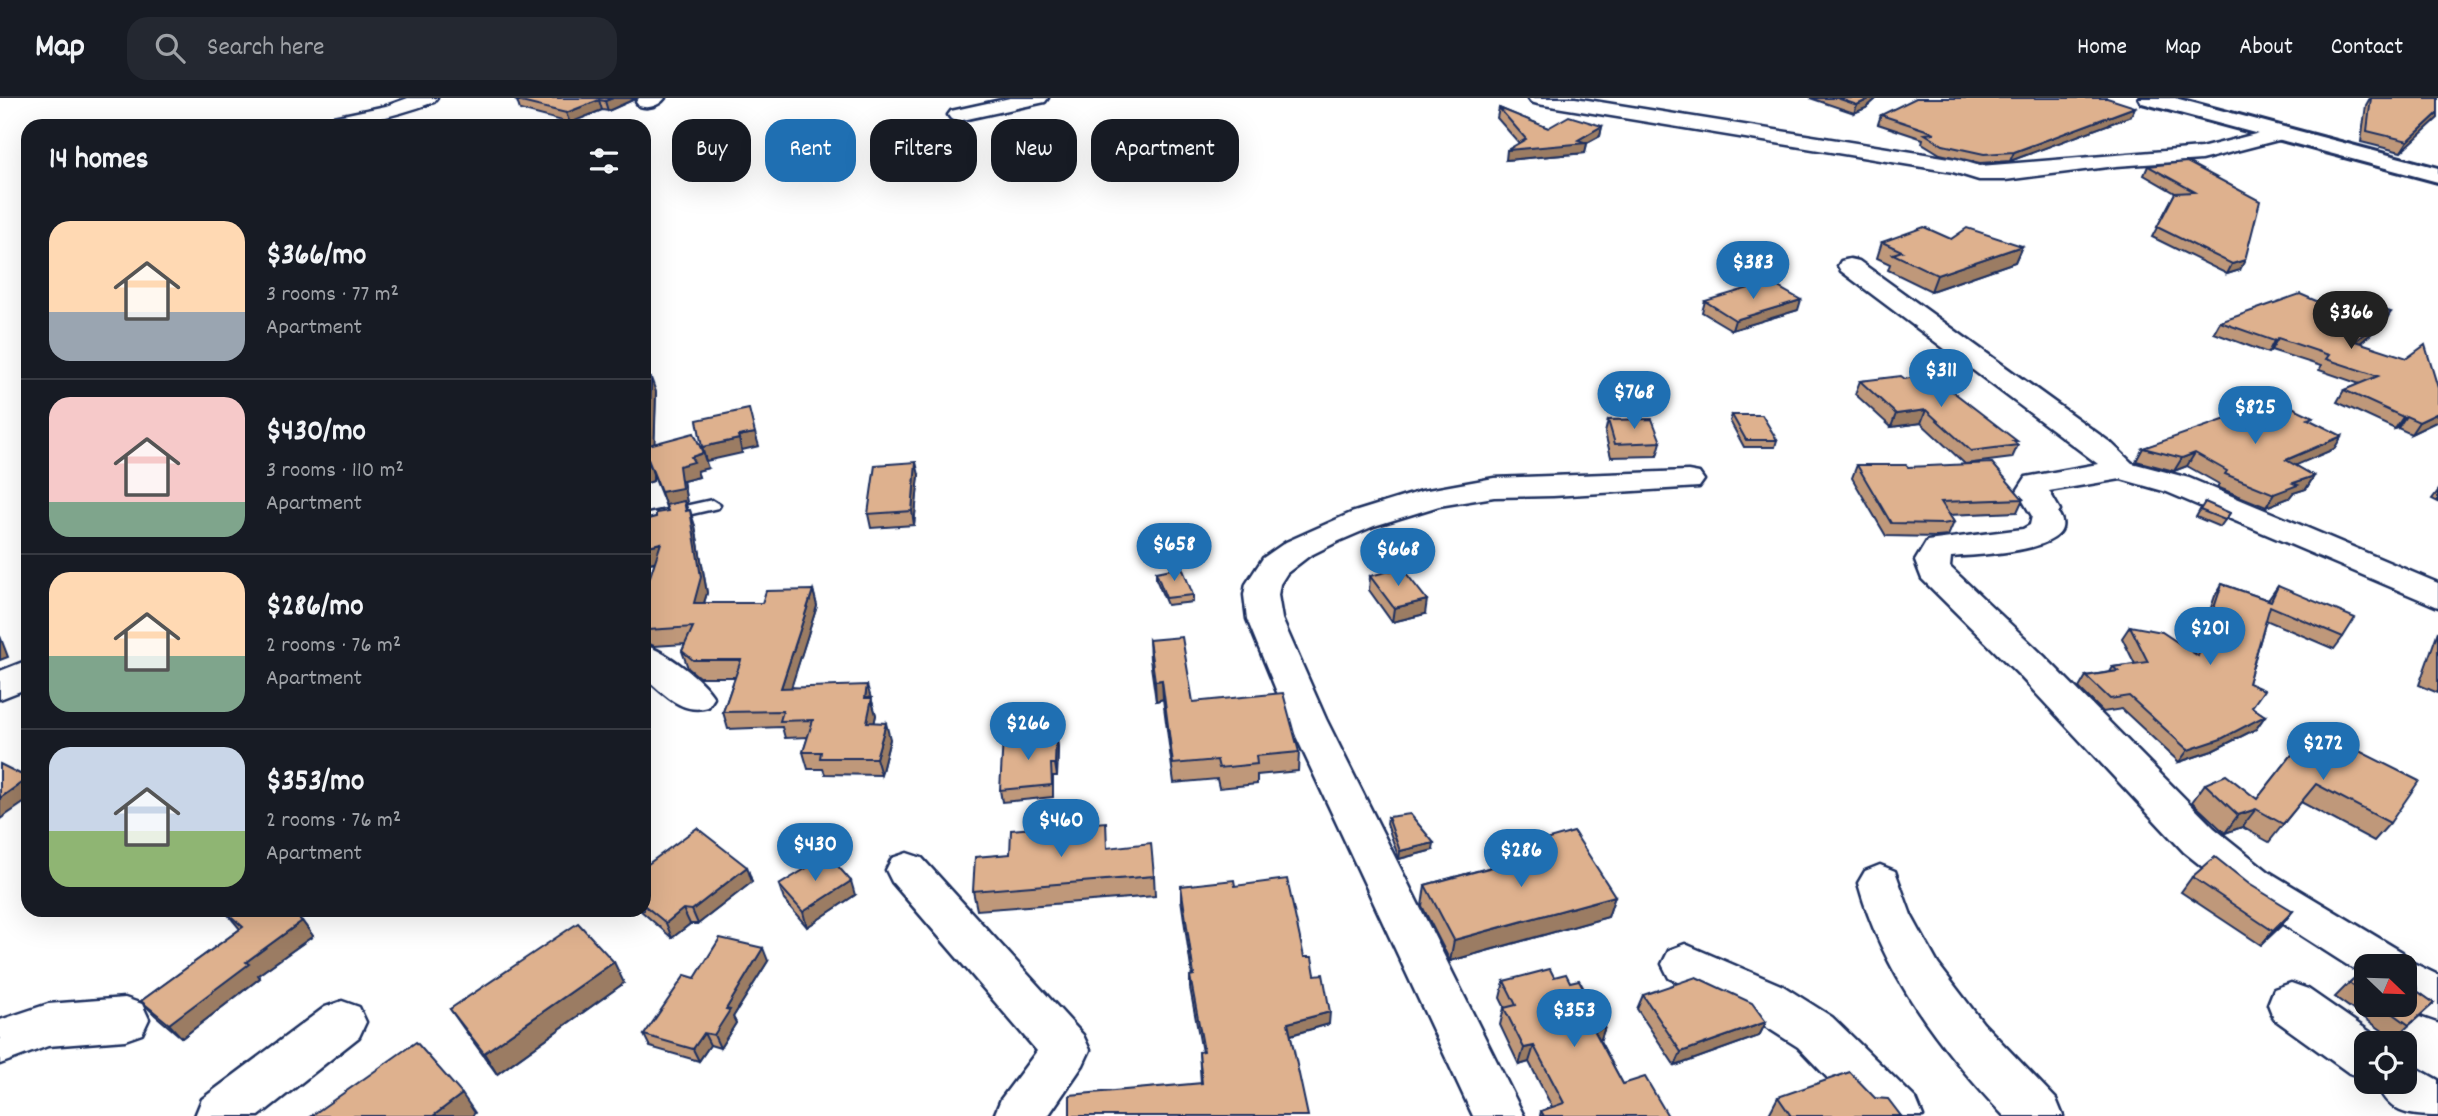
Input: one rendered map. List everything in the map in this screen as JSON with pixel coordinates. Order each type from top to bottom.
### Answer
[{"type":"street","points":[[351,119],[391,111],[427,98]]},
{"type":"street","points":[[958,115],[1038,98]]},
{"type":"street","points":[[1538,98],[1942,163],[1992,174],[2136,158],[2201,154],[2279,134]]},
{"type":"street","points":[[2150,98],[2438,175]]},
{"type":"street","points":[[1850,266],[2100,449],[2121,470]]},
{"type":"street","points":[[2367,954],[2254,884],[2199,840],[2031,665],[1934,570],[1932,561],[1939,548],[2031,538],[2046,529],[2045,515],[2033,491],[2038,484],[2121,470],[2178,485],[2438,596]]},
{"type":"street","points":[[1499,1116],[1307,719],[1290,674],[1272,640],[1262,608],[1263,584],[1277,561],[1308,541],[1373,516],[1426,500],[1484,488],[1516,485],[1552,488],[1688,480]]},
{"type":"street","points":[[651,663],[695,698]]},
{"type":"street","points":[[0,685],[21,676]]},
{"type":"street","points":[[908,870],[1066,1050],[1019,1116]]},
{"type":"street","points":[[1880,883],[1891,924],[1920,973],[1980,1056],[2038,1116]]},
{"type":"street","points":[[1685,964],[1766,1001],[1807,1027],[1853,1069],[1898,1116]]},
{"type":"street","points":[[2417,986],[2438,1000]]},
{"type":"street","points":[[2291,1004],[2354,1049]]},
{"type":"street","points":[[0,1042],[48,1025],[125,1019]]},
{"type":"street","points":[[220,1116],[342,1022]]},
{"type":"street","points":[[2417,1094],[2438,1108]]},
{"type":"lane","points":[[651,518],[712,505]]},
{"type":"building","points":[[524,98],[613,98],[599,100],[566,113],[517,101]]},
{"type":"building","points":[[1837,98],[1871,98],[1857,105]]},
{"type":"building","points":[[1916,98],[2107,98],[2135,107],[2014,152],[1984,154],[1943,145],[1925,134],[1935,133],[1881,115]]},
{"type":"building","points":[[2371,98],[2438,98],[2438,113],[2408,141],[2367,131]]},
{"type":"building","points":[[1499,108],[1548,128],[1569,116],[1602,126],[1578,140],[1587,143],[1507,150],[1526,139]]},
{"type":"building","points":[[2187,162],[2260,201],[2245,260],[2232,264],[2157,227],[2175,193],[2195,192],[2148,166]]},
{"type":"building","points":[[1924,227],[1951,239],[1967,228],[2022,246],[1937,275],[1893,254],[1902,251],[1882,242]]},
{"type":"building","points":[[1769,282],[1801,300],[1735,320],[1705,301]]},
{"type":"building","points":[[2300,294],[2349,315],[2365,303],[2391,312],[2355,341],[2407,358],[2425,345],[2438,388],[2438,413],[2419,422],[2403,417],[2344,390],[2378,376],[2326,359],[2329,355],[2278,338],[2274,341],[2220,322]]},
{"type":"building","points":[[1930,374],[2017,441],[2013,441],[2018,445],[1971,451],[1926,410],[1896,414],[1860,381],[1901,376],[1905,379]]},
{"type":"building","points":[[2274,403],[2281,406],[2286,404],[2313,417],[2308,419],[2342,436],[2286,460],[2314,476],[2293,483],[2298,485],[2274,494],[2225,474],[2227,471],[2195,453],[2182,458],[2143,448],[2229,418],[2230,421]]},
{"type":"building","points":[[749,409],[755,433],[702,447],[697,420]]},
{"type":"building","points":[[1732,415],[1762,415],[1777,440],[1746,440]]},
{"type":"building","points":[[1652,419],[1661,442],[1615,444],[1608,420]]},
{"type":"building","points":[[694,433],[703,453],[691,457],[694,462],[679,466],[682,488],[661,492],[651,467],[651,444]]},
{"type":"building","points":[[916,462],[912,511],[868,514],[875,465]]},
{"type":"building","points":[[1992,463],[2023,499],[1941,502],[1954,522],[1943,524],[1891,523],[1857,465],[1908,467]]},
{"type":"building","points":[[684,501],[686,511],[690,510],[701,577],[694,603],[762,603],[766,591],[813,590],[781,688],[867,685],[865,698],[872,698],[867,722],[886,723],[876,758],[820,758],[821,752],[803,752],[813,720],[780,721],[783,711],[723,712],[741,660],[693,660],[682,651],[693,627],[651,630],[651,574],[661,543],[651,545],[651,518],[656,517],[656,513],[668,511],[666,505]]},
{"type":"building","points":[[2205,502],[2230,513],[2225,520],[2200,510]]},
{"type":"building","points":[[1182,567],[1193,595],[1166,598],[1156,572]]},
{"type":"building","points":[[1402,568],[1427,600],[1394,608],[1370,576]]},
{"type":"building","points":[[2222,584],[2271,601],[2278,586],[2355,618],[2343,637],[2270,606],[2248,683],[2264,690],[2252,707],[2265,716],[2221,739],[2188,750],[2129,696],[2110,699],[2086,676],[2118,671],[2113,667],[2148,662],[2130,626],[2162,632],[2198,656]]},
{"type":"building","points":[[1182,637],[1193,702],[1283,693],[1299,752],[1256,756],[1257,764],[1219,768],[1217,760],[1173,764],[1162,680],[1155,681],[1149,640]]},
{"type":"building","points":[[2313,728],[2419,781],[2390,823],[2316,784],[2283,824],[2256,809],[2238,815],[2205,784],[2226,775],[2257,799]]},
{"type":"building","points":[[1056,735],[1055,764],[1051,764],[1052,785],[1000,790],[1003,738]]},
{"type":"building","points":[[0,764],[21,774],[21,783],[0,798]]},
{"type":"building","points":[[1410,814],[1434,843],[1400,851],[1388,817]]},
{"type":"building","points":[[1106,822],[1107,848],[1151,843],[1154,876],[973,891],[975,857],[1010,854],[1011,830]]},
{"type":"building","points":[[697,828],[747,867],[692,910],[683,909],[666,923],[651,911],[651,862]]},
{"type":"building","points":[[1574,832],[1615,896],[1454,940],[1425,885],[1545,853],[1538,842]]},
{"type":"building","points":[[828,855],[851,881],[803,912],[779,885]]},
{"type":"building","points":[[2215,857],[2249,884],[2293,911],[2273,931],[2192,877]]},
{"type":"building","points":[[1287,879],[1304,957],[1312,957],[1315,975],[1323,974],[1330,1012],[1288,1023],[1308,1116],[1070,1116],[1070,1095],[1202,1083],[1199,1052],[1204,1051],[1190,976],[1194,975],[1181,886],[1234,880],[1235,886]]},
{"type":"building","points":[[232,917],[297,917],[302,921],[169,1024],[141,1001],[243,927]]},
{"type":"building","points":[[578,923],[614,962],[484,1053],[450,1009]]},
{"type":"building","points":[[720,938],[763,948],[726,1009],[730,1010],[714,1035],[704,1033],[693,1049],[644,1035],[685,975],[695,978]]},
{"type":"building","points":[[1550,969],[1554,977],[1566,974],[1570,982],[1579,980],[1605,1027],[1594,1030],[1623,1084],[1645,1077],[1668,1116],[1544,1116],[1541,1111],[1564,1103],[1534,1046],[1524,1048],[1504,1008],[1516,1005],[1504,981]]},
{"type":"building","points":[[1696,977],[1752,1003],[1766,1022],[1681,1052],[1643,995]]},
{"type":"building","points":[[2417,991],[2434,1003],[2409,1025],[2398,1017],[2417,1017]]},
{"type":"building","points":[[416,1042],[462,1094],[433,1116],[311,1116]]},
{"type":"building","points":[[1850,1072],[1875,1098],[1888,1099],[1901,1116],[1791,1116],[1778,1097]]}]
